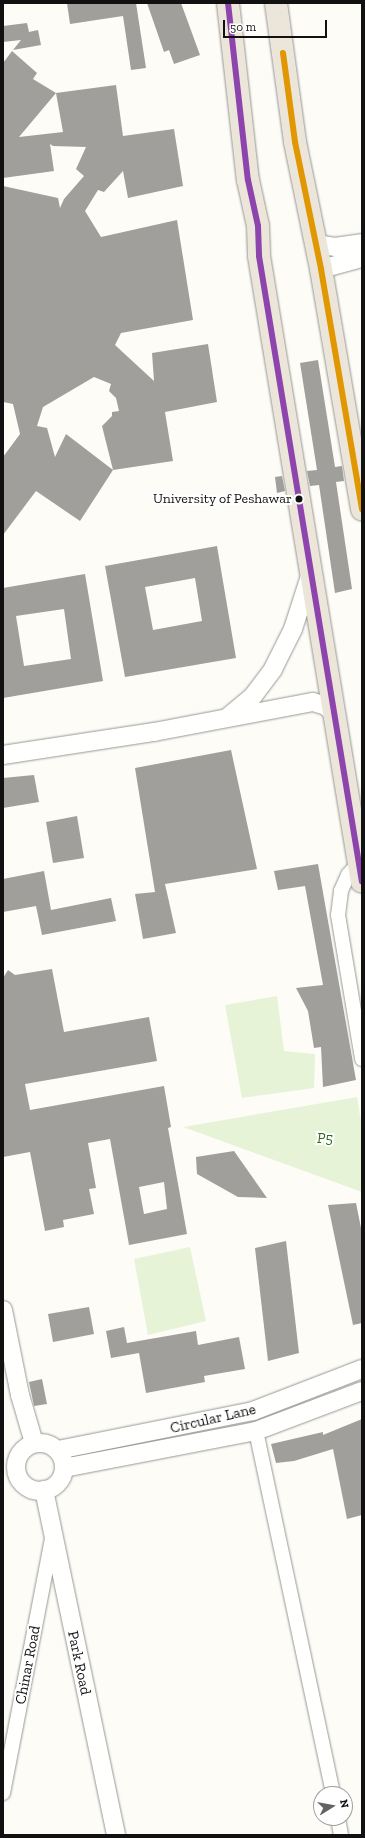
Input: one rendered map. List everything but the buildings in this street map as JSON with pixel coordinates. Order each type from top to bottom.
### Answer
[{"type":"highway","points":[[228,3],[248,180],[258,226],[259,256],[279,367],[310,576],[360,873]]},
{"type":"highway","points":[[276,3],[295,142],[321,269],[362,510]]},
{"type":"street","points":[[316,244],[335,246],[362,243]]},
{"type":"street","points":[[321,269],[362,258]]},
{"type":"street","points":[[225,719],[253,696],[273,670],[293,629],[310,576]]},
{"type":"street","points":[[3,755],[225,719],[313,702],[326,706],[333,713]]},
{"type":"street","points":[[360,873],[348,875],[341,891],[338,915],[362,1059]]},
{"type":"street","points":[[3,1310],[34,1443]]},
{"type":"street","name":"Circular Lane","points":[[58,1450],[253,1412],[362,1369]]},
{"type":"street","points":[[64,1468],[256,1431],[362,1391]]},
{"type":"street","points":[[256,1431],[331,1786]]},
{"type":"street","points":[[34,1443],[46,1443],[58,1450],[64,1468],[57,1484],[44,1490],[32,1489],[22,1482],[10,1460],[34,1443]]},
{"type":"street","name":"Park Road","points":[[44,1490],[52,1538],[116,1835]]},
{"type":"street","name":"Chinar Road","points":[[3,1793],[52,1538]]},
{"type":"green space","points":[[277,996],[284,1051],[315,1054],[314,1088],[242,1098],[225,1005]]},
{"type":"green space","name":"P5","points":[[357,1097],[362,1128],[362,1192],[183,1127]]},
{"type":"green space","points":[[190,1247],[206,1321],[148,1335],[134,1259]]},
{"type":"transit line","points":[[228,3],[248,180],[258,226],[259,256],[362,882]]},
{"type":"transit line","points":[[283,53],[295,142],[321,269],[362,510]]},
{"type":"place","name":"University of Peshawar","points":[[299,499]]}]
